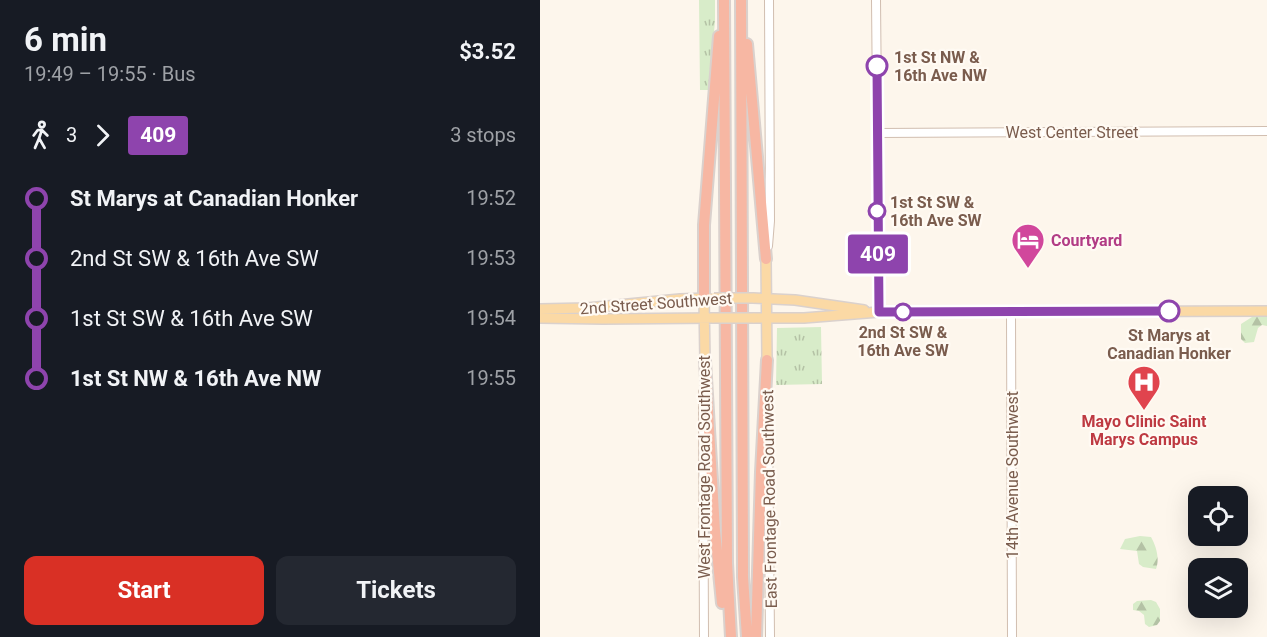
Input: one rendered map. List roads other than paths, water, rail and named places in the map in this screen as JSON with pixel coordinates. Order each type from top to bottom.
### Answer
[{"type":"highway","points":[[709,298],[705,196],[714,81],[724,0]]},
{"type":"highway","points":[[724,0],[729,637]]},
{"type":"highway","points":[[742,0],[755,117],[766,259]]},
{"type":"highway","points":[[742,0],[743,577],[747,637]]},
{"type":"highway","points":[[756,637],[760,484],[767,360]]},
{"type":"highway","points":[[705,361],[715,531],[729,637]]},
{"type":"main road","points":[[766,259],[767,360]]},
{"type":"main road","name":"2nd Street Southwest","points":[[540,309],[601,307],[709,298],[767,298],[807,301],[879,312]]},
{"type":"main road","name":"West Frontage Road Southwest","points":[[705,361],[709,298]]},
{"type":"main road","name":"2nd Street Southwest","points":[[540,318],[804,318],[879,312],[1267,311]]},
{"type":"street","points":[[766,259],[770,221],[769,0]]},
{"type":"street","points":[[876,0],[879,312]]},
{"type":"street","name":"West Center Street","points":[[877,133],[1267,131]]},
{"type":"street","name":"14th Avenue Southwest","points":[[1011,312],[1012,637]]},
{"type":"street","name":"East Frontage Road Southwest","points":[[767,360],[770,637]]},
{"type":"street","name":"West Frontage Road Southwest","points":[[704,637],[701,416],[705,361]]},
{"type":"place","name":"1st St NW & 16th Ave NW","points":[[877,66]]},
{"type":"place","name":"1st St SW & 16th Ave SW","points":[[877,211]]},
{"type":"place","name":"Courtyard","points":[[1028,269]]},
{"type":"place","name":"St Marys at Canadian Honker","points":[[1169,311]]},
{"type":"place","name":"2nd St SW & 16th Ave SW","points":[[903,312]]},
{"type":"place","name":"Mayo Clinic Saint Marys Campus","points":[[1144,411]]}]
